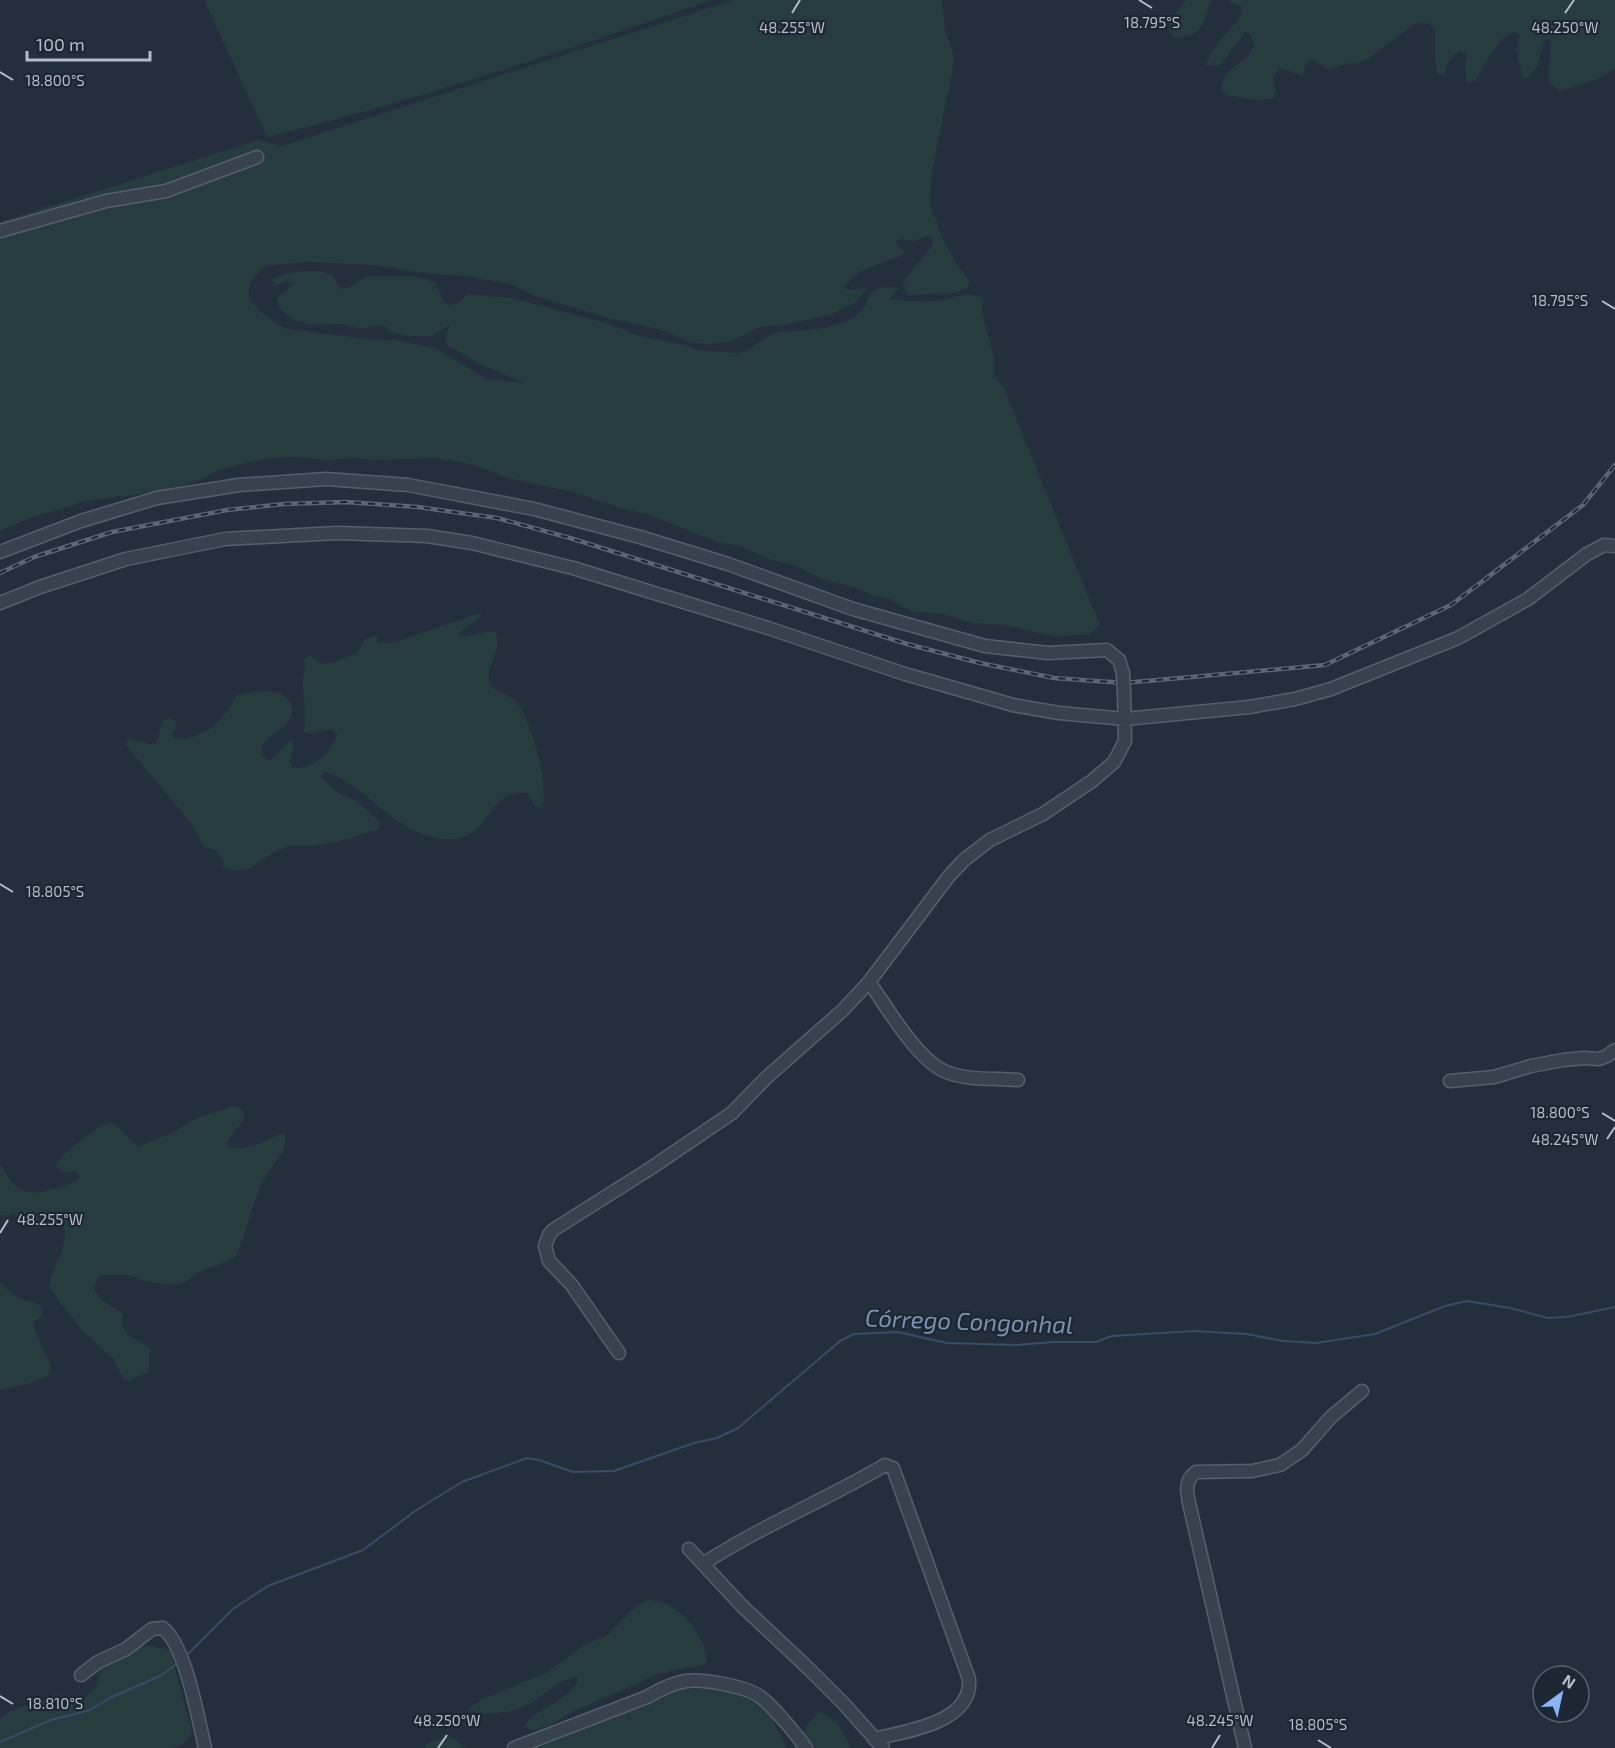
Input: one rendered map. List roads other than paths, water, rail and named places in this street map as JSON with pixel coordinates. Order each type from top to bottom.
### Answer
[{"type":"street","points":[[0,231],[106,201],[166,191],[256,157]]},
{"type":"street","points":[[0,552],[81,521],[157,498],[239,485],[326,479],[408,484],[534,509],[640,537],[728,564],[852,609],[986,646],[1048,653],[1107,650],[1119,660],[1123,673],[1125,741],[1114,762],[1092,781],[1043,814],[990,840],[964,860],[949,876],[869,982],[843,1010],[766,1078],[732,1113],[553,1230],[549,1235],[545,1246],[549,1261],[571,1284],[619,1353]]},
{"type":"street","points":[[0,603],[40,587],[126,559],[225,539],[337,533],[427,536],[472,543],[573,568],[768,628],[905,674],[1013,705],[1059,714],[1125,719],[1249,707],[1295,699],[1331,688],[1458,638],[1528,599],[1587,554],[1604,545],[1615,546]]},
{"type":"street","points":[[869,982],[913,1044],[944,1071],[962,1076],[1018,1080]]},
{"type":"street","points":[[1450,1081],[1494,1077],[1532,1066],[1569,1059],[1599,1059],[1615,1050]]},
{"type":"street","points":[[1245,1748],[1192,1516],[1187,1484],[1196,1472],[1252,1471],[1280,1465],[1302,1450],[1331,1417],[1362,1391]]},
{"type":"street","points":[[688,1549],[742,1606],[816,1676],[879,1743],[951,1715],[961,1706],[970,1685],[969,1678],[893,1468],[885,1465],[814,1504],[733,1544],[703,1564]]},
{"type":"street","points":[[81,1675],[98,1662],[126,1649],[152,1629],[164,1628],[181,1656],[205,1748]]},
{"type":"street","points":[[514,1748],[665,1688],[685,1681],[694,1681],[734,1687],[758,1695],[806,1748]]},
{"type":"waterway","name":"Córrego Congonhal","points":[[186,1656],[233,1609],[268,1586],[363,1550],[418,1509],[462,1482],[527,1458],[573,1472],[614,1471],[694,1443],[717,1438],[738,1428],[840,1341],[854,1334],[898,1332],[947,1343],[1016,1345],[1096,1342],[1112,1336],[1194,1331],[1247,1334],[1283,1341],[1316,1343],[1375,1334],[1445,1306],[1467,1301],[1510,1308],[1548,1318],[1567,1317],[1615,1307]]},
{"type":"waterway","name":"Córrego Congonhal","points":[[0,1742],[51,1720],[90,1710],[110,1698],[162,1675],[179,1662]]},
{"type":"railway","points":[[0,573],[34,557],[112,532],[227,510],[284,504],[346,502],[418,507],[497,518],[570,538],[907,644],[980,663],[1054,678],[1124,683],[1325,665],[1451,605],[1583,505],[1615,465]]}]
